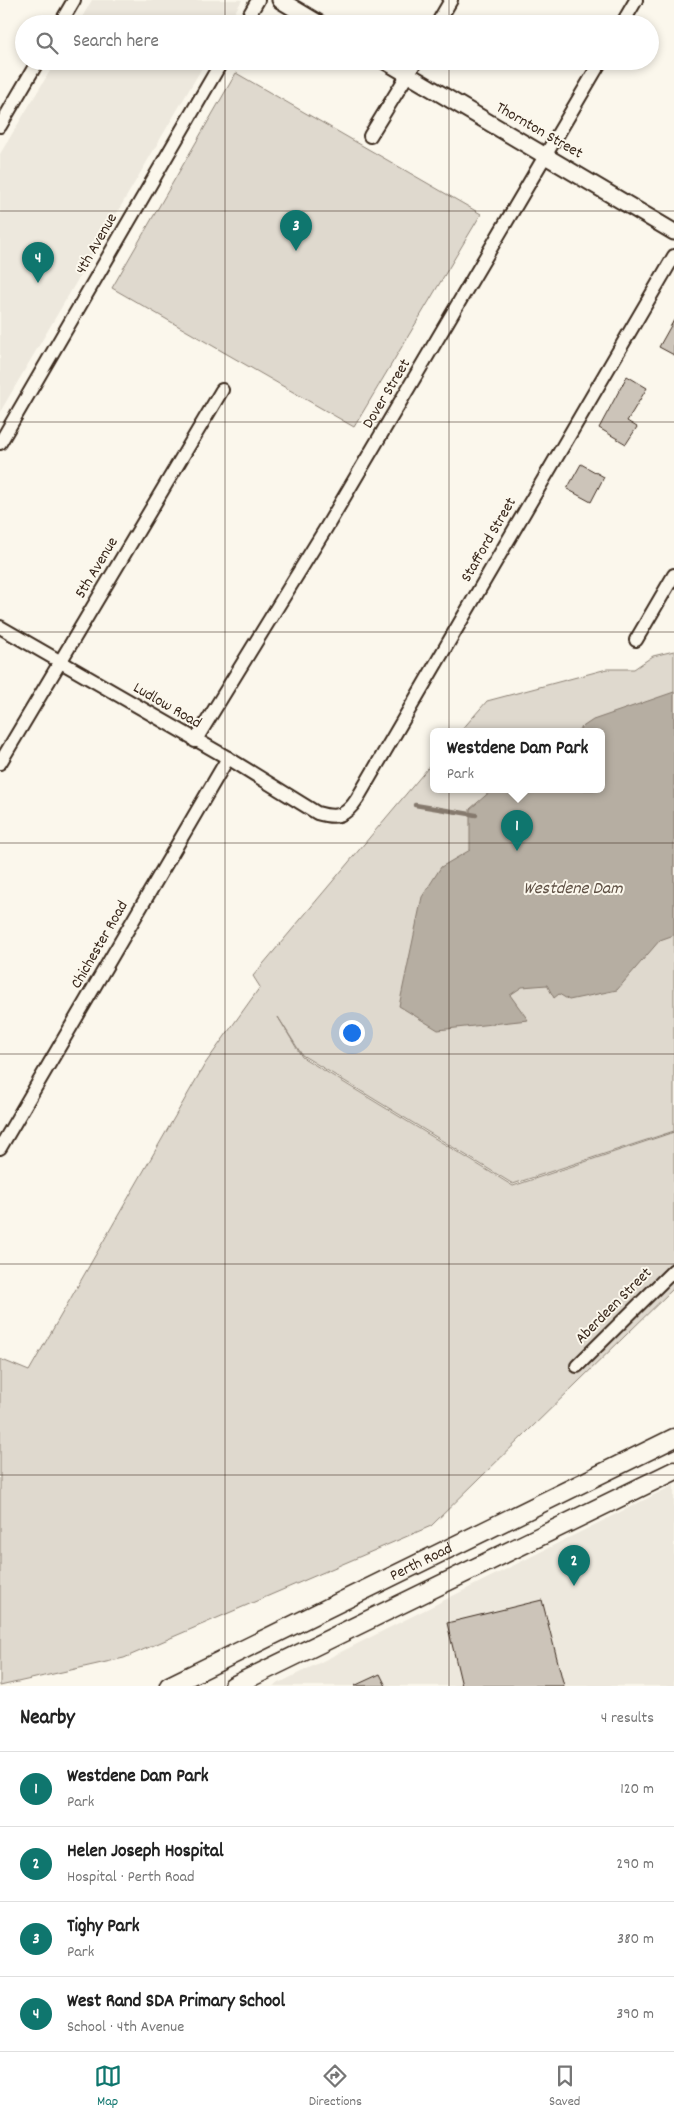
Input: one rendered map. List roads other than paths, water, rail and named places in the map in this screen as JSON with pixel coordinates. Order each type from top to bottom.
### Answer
[{"type":"main road","name":"Perth Road","points":[[169,1686],[674,1438]]},
{"type":"main road","name":"Perth Road","points":[[233,1686],[674,1471]]},
{"type":"street","points":[[65,15],[74,0]]},
{"type":"street","points":[[249,15],[258,0]]},
{"type":"street","points":[[280,0],[305,15]]},
{"type":"street","points":[[442,15],[451,0]]},
{"type":"street","points":[[627,15],[636,0]]},
{"type":"street","points":[[0,126],[33,70]]},
{"type":"street","name":"4th Avenue","points":[[0,443],[217,70]]},
{"type":"street","points":[[370,136],[411,70]]},
{"type":"street","name":"Thornton Street","points":[[415,70],[546,155],[674,232]]},
{"type":"street","name":"Dover Street","points":[[195,741],[326,528],[596,70]]},
{"type":"street","name":"Stafford Street","points":[[317,813],[332,817],[342,816],[353,805],[674,256]]},
{"type":"street","name":"5th Avenue","points":[[0,763],[222,390]]},
{"type":"street","points":[[636,640],[674,575]]},
{"type":"street","name":"Ludlow Road","points":[[0,627],[195,741],[228,758],[317,813]]},
{"type":"street","name":"Chichester Road","points":[[0,1148],[228,758]]},
{"type":"street","name":"Aberdeen Street","points":[[577,1366],[674,1270]]},
{"type":"water","name":"Westdene Dam","points":[[674,692],[674,935],[660,940],[617,990],[569,1000],[559,994],[554,998],[547,985],[522,987],[510,995],[528,1020],[438,1030],[399,1006],[422,897],[441,867],[470,850],[470,809],[489,793],[605,793],[605,728],[581,728],[593,720]]},
{"type":"waterway","points":[[415,805],[476,815]]},
{"type":"place","name":"Tighy Park","points":[[296,251]]},
{"type":"place","name":"West Rand SDA Primary School","points":[[38,283]]},
{"type":"place","name":"Westdene Dam Park","points":[[517,851]]},
{"type":"place","name":"Helen Joseph Hospital","points":[[574,1586]]}]
